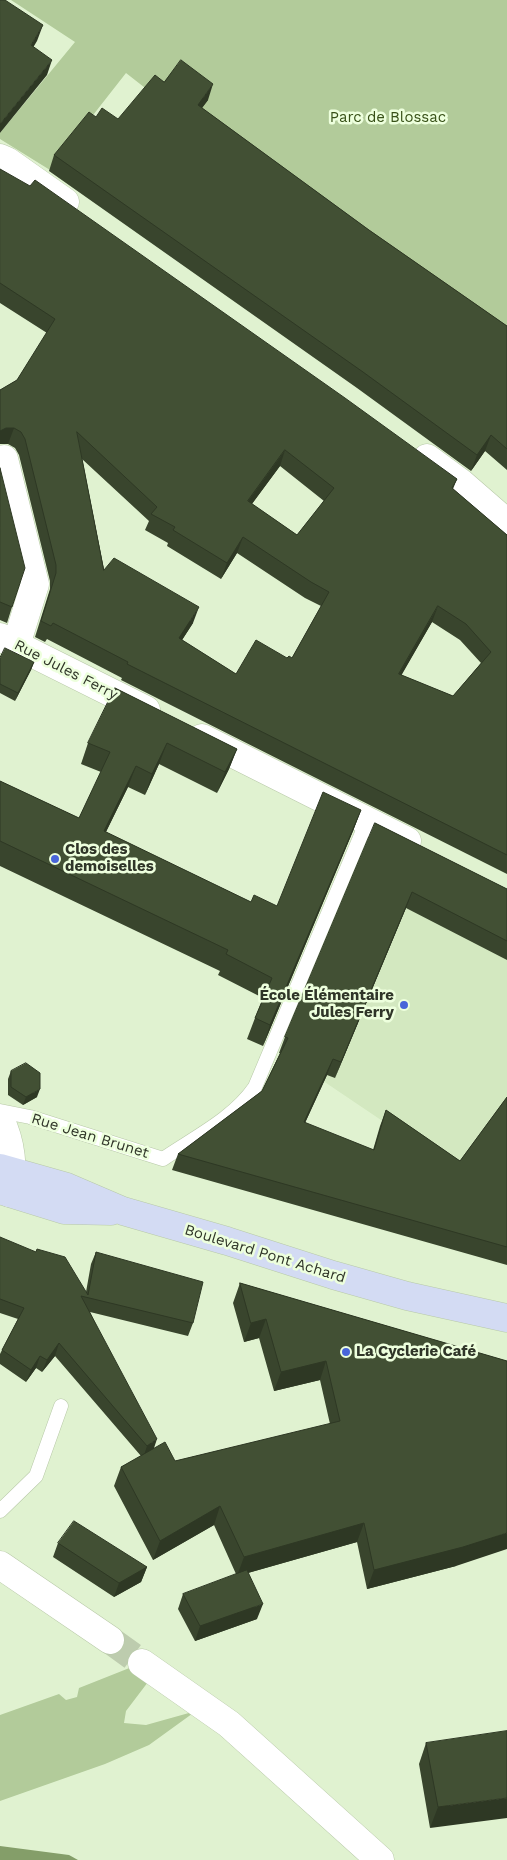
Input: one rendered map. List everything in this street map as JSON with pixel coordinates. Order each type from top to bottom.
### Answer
[{"type":"main road","name":"Boulevard Pont Achard","points":[[5,1180],[64,1210],[123,1211],[407,1296],[507,1318]]},
{"type":"main road","name":"Boulevard Pont Achard","points":[[407,1296],[507,1334]]},
{"type":"street","points":[[0,158],[86,216]]},
{"type":"street","points":[[408,445],[461,483],[507,523]]},
{"type":"street","points":[[4,459],[35,584],[8,642]]},
{"type":"street","name":"Rue Jules Ferry","points":[[8,642],[428,851]]},
{"type":"street","points":[[0,1119],[10,1144],[5,1180]]},
{"type":"street","points":[[0,1565],[110,1640]]},
{"type":"street","points":[[142,1663],[229,1724],[380,1860]]},
{"type":"lane","name":"Rue Jean Brunet","points":[[0,1111],[30,1117],[163,1159],[231,1113],[246,1099],[255,1087],[367,821]]},
{"type":"lane","points":[[0,1511],[36,1476],[61,1406]]},
{"type":"shaded area","name":"École Élémentaire Jules Ferry","points":[[369,840],[507,908],[507,1205],[292,1060]]},
{"type":"shaded area","points":[[0,1846],[69,1855],[78,1860],[0,1860]]},
{"type":"green space","name":"Parc de Blossac","points":[[11,0],[507,0],[507,347],[126,73],[50,170],[0,139],[0,133],[75,42]]},
{"type":"green space","points":[[142,1663],[148,1682],[126,1711],[124,1723],[146,1725],[196,1711],[149,1745],[105,1764],[0,1801],[0,1715],[59,1694],[66,1700],[77,1697],[79,1688]]},
{"type":"building","points":[[0,0],[5,0],[43,25],[31,45],[52,60],[0,124]]},
{"type":"building","points":[[181,60],[213,84],[198,105],[369,230],[507,326],[507,449],[491,435],[477,455],[363,372],[54,155],[89,112],[96,117],[102,108],[118,119],[155,75],[164,82]]},
{"type":"building","points":[[0,169],[30,186],[35,180],[345,398],[457,479],[452,488],[507,535],[507,855],[127,664],[128,662],[53,623],[51,626],[41,621],[56,573],[56,565],[25,439],[21,432],[14,428],[6,428],[0,431],[0,390],[17,380],[55,319],[0,283]],"holes":[[[77,432],[157,507],[151,514],[175,527],[173,530],[227,563],[243,537],[329,592],[292,658],[289,656],[287,658],[256,640],[236,674],[179,638],[199,607],[114,558],[104,570]],[[285,450],[334,488],[297,535],[248,501]],[[438,606],[466,624],[491,652],[453,696],[399,674]]]},
{"type":"building","points":[[0,468],[25,568],[12,607],[0,602]]},
{"type":"building","points":[[5,648],[34,662],[18,693],[0,684],[0,658]]},
{"type":"building","name":"Clos des demoiselles","points":[[115,688],[237,749],[225,772],[167,743],[152,774],[136,766],[104,831],[251,902],[254,895],[277,906],[323,792],[361,810],[270,1025],[255,1018],[272,978],[226,954],[228,950],[0,841],[0,781],[79,818],[110,752],[88,743]]},
{"type":"building","points":[[375,823],[507,889],[507,941],[412,892],[341,1062],[333,1059],[304,1122],[374,1150],[386,1110],[460,1161],[507,1097],[507,1247],[178,1154],[262,1091],[288,1038],[285,1037]]},
{"type":"building","points":[[26,1063],[40,1073],[40,1089],[26,1097],[11,1087],[11,1071]]},
{"type":"building","points":[[0,1237],[36,1252],[37,1249],[65,1257],[88,1295],[96,1252],[203,1282],[193,1323],[81,1296],[157,1439],[147,1446],[59,1343],[47,1360],[40,1356],[31,1370],[2,1350],[24,1308],[0,1299]]},
{"type":"building","points":[[240,1283],[507,1361],[507,1533],[463,1547],[374,1570],[364,1523],[244,1557],[220,1506],[160,1541],[121,1467],[165,1442],[175,1461],[340,1421],[326,1361],[281,1372],[266,1319],[251,1323]]},
{"type":"building","points":[[74,1521],[147,1567],[119,1583],[58,1543]]},
{"type":"building","points":[[247,1570],[263,1604],[200,1626],[183,1594]]},
{"type":"building","points":[[507,1731],[507,1798],[438,1807],[426,1743]]},
{"type":"tunnel","points":[[110,1640],[142,1663]]},
{"type":"place","name":"Clos des demoiselles","points":[[55,859]]},
{"type":"place","name":"École Élémentaire Jules Ferry","points":[[404,1005]]},
{"type":"place","name":"La Cyclerie Café","points":[[346,1352]]}]
